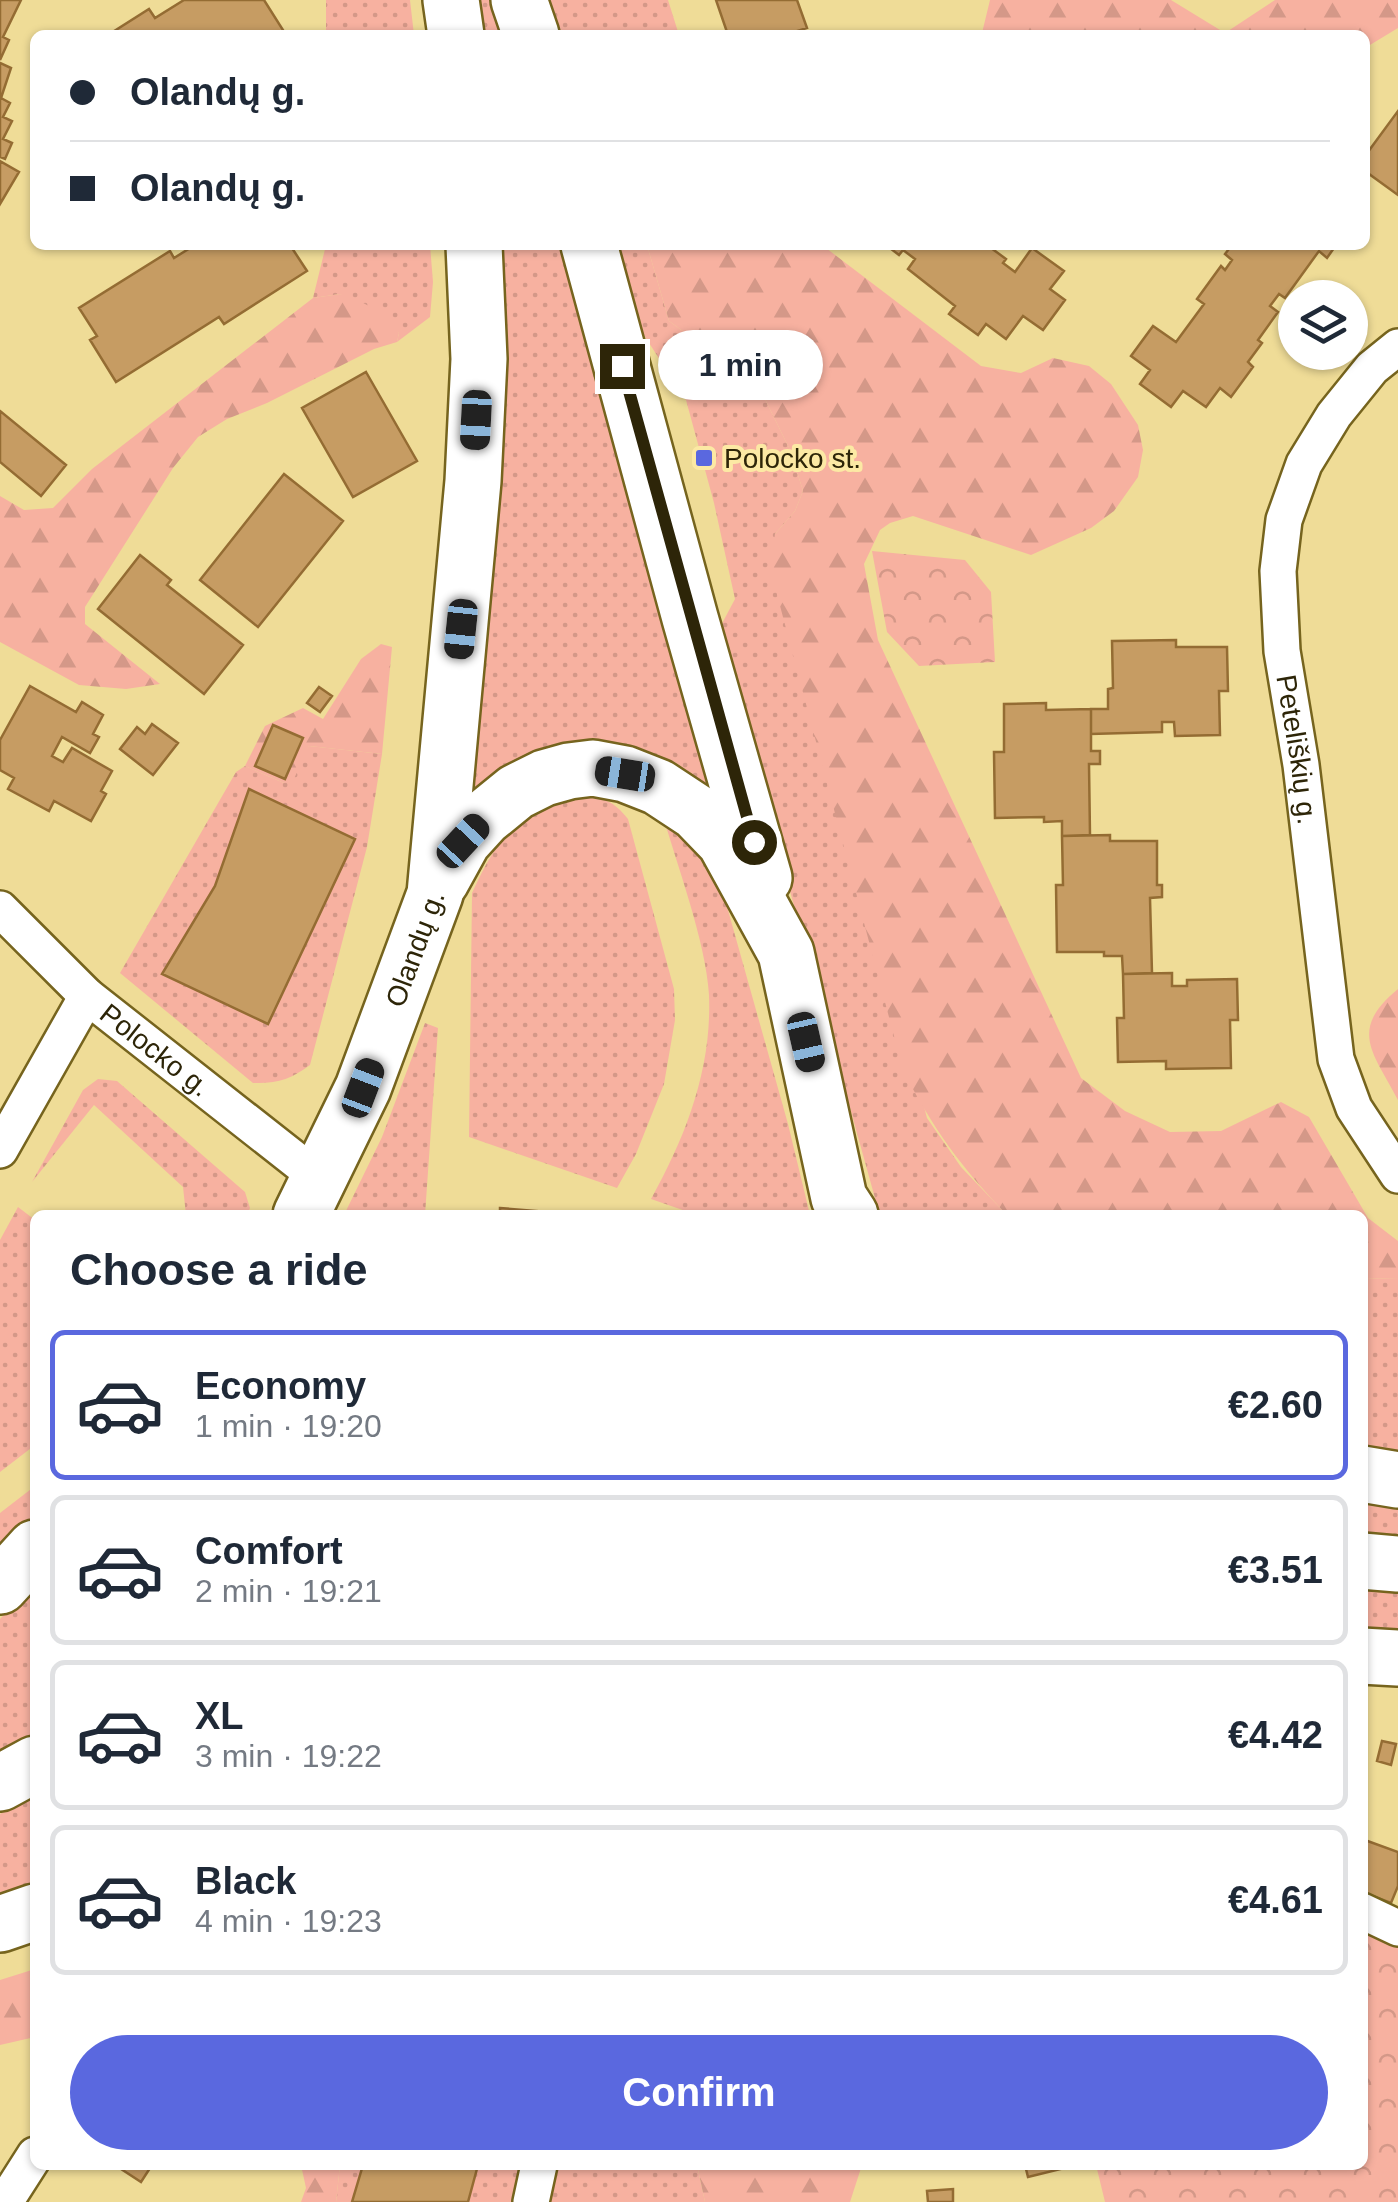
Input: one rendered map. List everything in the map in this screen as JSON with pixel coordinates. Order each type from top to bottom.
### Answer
[{"type":"main road","points":[[451,0],[455,30]]},
{"type":"main road","points":[[519,0],[529,30]]},
{"type":"main road","name":"Olandų g.","points":[[311,1197],[363,1088],[435,894],[470,535],[479,360],[474,250]]},
{"type":"main road","points":[[591,250],[690,618],[786,953],[843,1209]]},
{"type":"main road","points":[[435,894],[463,841],[516,792],[544,778],[593,768],[625,774],[658,787],[696,812],[725,842],[786,953]]},
{"type":"main road","points":[[1368,1475],[1398,1480]]},
{"type":"main road","points":[[0,1586],[30,1553]]},
{"type":"main road","points":[[1368,1562],[1398,1564]]},
{"type":"main road","points":[[1368,1656],[1398,1658]]},
{"type":"main road","points":[[0,1783],[30,1767]]},
{"type":"main road","points":[[0,1924],[30,1914]]},
{"type":"street","name":"Peteliškių g.","points":[[1398,348],[1372,368],[1334,414],[1304,464],[1284,520],[1278,571],[1282,651],[1301,766],[1336,1059],[1354,1108],[1398,1175]]},
{"type":"street","name":"Polocko g.","points":[[0,910],[87,996],[281,1152],[311,1197]]},
{"type":"street","points":[[0,1150],[87,996]]},
{"type":"street","points":[[1368,1914],[1398,1928]]},
{"type":"street","points":[[5,2202],[30,2163]]},
{"type":"street","points":[[531,2202],[538,2170]]},
{"type":"green space","points":[[326,0],[410,0],[413,30],[326,30]]},
{"type":"green space","points":[[472,0],[499,0],[508,30],[475,30]]},
{"type":"green space","points":[[542,0],[668,0],[677,30],[550,30]]},
{"type":"green space","points":[[990,0],[1171,0],[1220,30],[983,30]]},
{"type":"green space","points":[[1275,0],[1398,0],[1398,28],[1370,45],[1370,30],[1230,30]]},
{"type":"green space","points":[[325,250],[430,250],[430,317],[397,342],[399,333],[340,294],[313,298]]},
{"type":"green space","points":[[494,250],[568,250],[717,791],[676,763],[645,750],[613,745],[508,768],[462,799]]},
{"type":"green space","points":[[610,250],[648,250],[669,321],[684,332],[719,346],[761,391],[791,452],[803,491],[795,511],[775,534],[927,1118],[961,1167],[1002,1210],[878,1209],[718,631],[735,599],[686,400],[625,306]]},
{"type":"green space","points":[[648,250],[829,250],[981,366],[1021,373],[1053,358],[1089,366],[1111,384],[1138,425],[1143,450],[1138,477],[1114,511],[1091,528],[1031,555],[913,516],[890,523],[880,530],[864,564],[878,640],[1081,1078],[1125,1111],[1170,1132],[1221,1131],[1281,1102],[1309,1117],[1363,1210],[1003,1210],[949,1147],[903,1070],[770,568],[775,534],[795,511],[803,491],[791,452],[761,391],[719,346],[684,332],[669,321]]},
{"type":"green space","points":[[340,294],[380,314],[399,333],[397,342],[374,349],[227,419],[198,437],[173,468],[85,607],[85,624],[160,684],[126,689],[79,685],[0,642],[0,496],[24,510],[53,508],[92,469],[313,298]]},
{"type":"green space","points":[[872,551],[965,560],[991,592],[995,662],[919,666],[887,632]]},
{"type":"green space","points":[[381,644],[392,647],[382,754],[309,746],[293,781],[284,783],[245,766],[265,726],[303,708],[323,719],[361,659]]},
{"type":"green space","points":[[309,746],[382,754],[367,847],[310,1065],[283,1080],[253,1083],[120,973],[236,772],[245,766],[284,783]]},
{"type":"green space","points":[[581,796],[607,801],[628,819],[674,989],[675,1020],[664,1084],[636,1154],[617,1188],[469,1137],[472,893],[492,855],[513,830],[540,812]]},
{"type":"green space","points":[[661,809],[714,871],[726,903],[809,1210],[683,1210],[651,1199],[686,1126],[706,1049],[707,974]]},
{"type":"green space","points":[[1398,989],[1398,1100],[1374,1055],[1369,1029],[1373,1017]]},
{"type":"green space","points":[[425,1023],[438,1028],[425,1210],[346,1210],[382,1137]]},
{"type":"green space","points":[[98,1079],[117,1081],[245,1192],[249,1210],[185,1210],[183,1187],[94,1105],[32,1182],[83,1090]]},
{"type":"green space","points":[[18,1207],[30,1216],[30,1449],[0,1472],[0,1240]]},
{"type":"green space","points":[[1368,1218],[1398,1241],[1398,1278],[1368,1279]]},
{"type":"green space","points":[[1398,1278],[1398,1457],[1368,1452],[1368,1279]]},
{"type":"green space","points":[[30,1490],[30,1520],[0,1553],[0,1513]]},
{"type":"green space","points":[[1368,1496],[1398,1502],[1398,1544],[1368,1541]]},
{"type":"green space","points":[[30,1586],[30,1749],[0,1765],[0,1619]]},
{"type":"green space","points":[[1368,1586],[1398,1589],[1398,1636],[1368,1635]]},
{"type":"green space","points":[[30,1798],[30,1887],[0,1896],[0,1814]]},
{"type":"green space","points":[[1368,1913],[1398,1925],[1398,2202],[1105,2202],[1097,2170],[1368,2170]]},
{"type":"green space","points":[[30,1971],[30,2038],[0,2045],[0,1980]]},
{"type":"green space","points":[[302,2170],[339,2170],[336,2202],[301,2202],[306,2188]]},
{"type":"green space","points":[[339,2170],[520,2170],[512,2202],[336,2202]]},
{"type":"green space","points":[[555,2170],[698,2170],[705,2202],[546,2202]]},
{"type":"green space","points":[[698,2170],[860,2170],[850,2202],[705,2202]]},
{"type":"building","points":[[0,0],[21,0],[3,37],[9,40],[0,60]]},
{"type":"building","points":[[184,0],[264,0],[283,30],[116,30],[149,9],[155,18]]},
{"type":"building","points":[[716,0],[797,0],[807,28],[801,30],[726,30]]},
{"type":"building","points":[[0,63],[11,68],[1,98],[10,103],[3,117],[12,121],[3,139],[12,143],[5,159],[0,157]]},
{"type":"building","points":[[1398,111],[1398,195],[1370,175],[1370,149]]},
{"type":"building","points":[[0,161],[19,172],[0,204]]},
{"type":"building","points":[[187,250],[293,250],[307,271],[224,324],[219,317],[116,382],[90,340],[97,336],[79,308],[170,251],[174,258]]},
{"type":"building","points":[[903,250],[994,250],[1015,272],[1031,250],[1035,250],[1064,271],[1050,289],[1065,300],[1043,330],[1023,316],[1006,339],[986,324],[978,335],[949,314],[955,306],[908,269],[915,259]]},
{"type":"building","points":[[1228,250],[1333,250],[1327,258],[1319,251],[1298,280],[1278,280],[1278,295],[1270,306],[1278,312],[1248,362],[1253,367],[1231,397],[1220,388],[1206,407],[1183,391],[1171,407],[1140,384],[1150,370],[1131,356],[1153,326],[1176,342],[1204,304],[1197,299],[1221,266],[1225,270],[1232,260],[1225,254]]},
{"type":"building","points":[[366,372],[417,461],[353,497],[302,408]]},
{"type":"building","points":[[0,411],[66,465],[41,496],[0,462]]},
{"type":"building","points":[[284,474],[343,521],[258,627],[200,580]]},
{"type":"building","points":[[140,555],[171,580],[167,585],[243,645],[204,694],[98,609]]},
{"type":"building","points":[[1176,640],[1176,647],[1227,647],[1228,691],[1219,691],[1220,735],[1175,736],[1174,722],[1162,722],[1162,732],[1091,734],[1091,709],[1108,709],[1108,689],[1113,688],[1112,641]]},
{"type":"building","points":[[30,686],[76,712],[82,702],[103,715],[93,734],[99,737],[90,753],[62,737],[52,756],[63,762],[72,748],[112,771],[101,791],[106,794],[91,821],[54,801],[49,811],[8,789],[14,778],[0,770],[0,740]]},
{"type":"building","points":[[319,687],[332,696],[320,712],[307,703]]},
{"type":"building","points":[[1046,703],[1046,710],[1091,709],[1091,751],[1100,751],[1100,764],[1089,764],[1090,835],[1062,836],[1062,821],[1044,822],[1044,817],[995,818],[994,752],[1004,752],[1004,704]]},
{"type":"building","points":[[152,724],[178,743],[153,775],[120,749],[137,727],[145,734]]},
{"type":"building","points":[[273,725],[303,738],[285,779],[255,766]]},
{"type":"building","points":[[249,789],[355,839],[268,1024],[162,974],[215,886]]},
{"type":"building","points":[[1110,835],[1110,841],[1157,841],[1157,885],[1162,885],[1162,897],[1150,898],[1152,973],[1123,974],[1122,956],[1104,956],[1104,952],[1057,952],[1056,885],[1063,885],[1062,836]]},
{"type":"building","points":[[1172,973],[1172,986],[1187,986],[1187,980],[1237,979],[1238,1020],[1230,1020],[1231,1068],[1166,1069],[1166,1061],[1118,1062],[1117,1018],[1124,1018],[1123,974]]},
{"type":"building","points":[[1382,1741],[1396,1744],[1391,1765],[1377,1761]]},
{"type":"building","points":[[1368,1841],[1398,1852],[1398,1886],[1391,1903],[1368,1894]]},
{"type":"building","points":[[123,2170],[149,2170],[141,2182]]},
{"type":"building","points":[[362,2170],[477,2170],[468,2202],[352,2202]]},
{"type":"building","points":[[1026,2170],[1057,2170],[1028,2177]]},
{"type":"building","points":[[953,2189],[953,2202],[928,2202],[927,2191]]},
{"type":"place","name":"Polocko st.","points":[[704,458]]},
{"type":"route","points":[[622,366],[754,842]]}]
